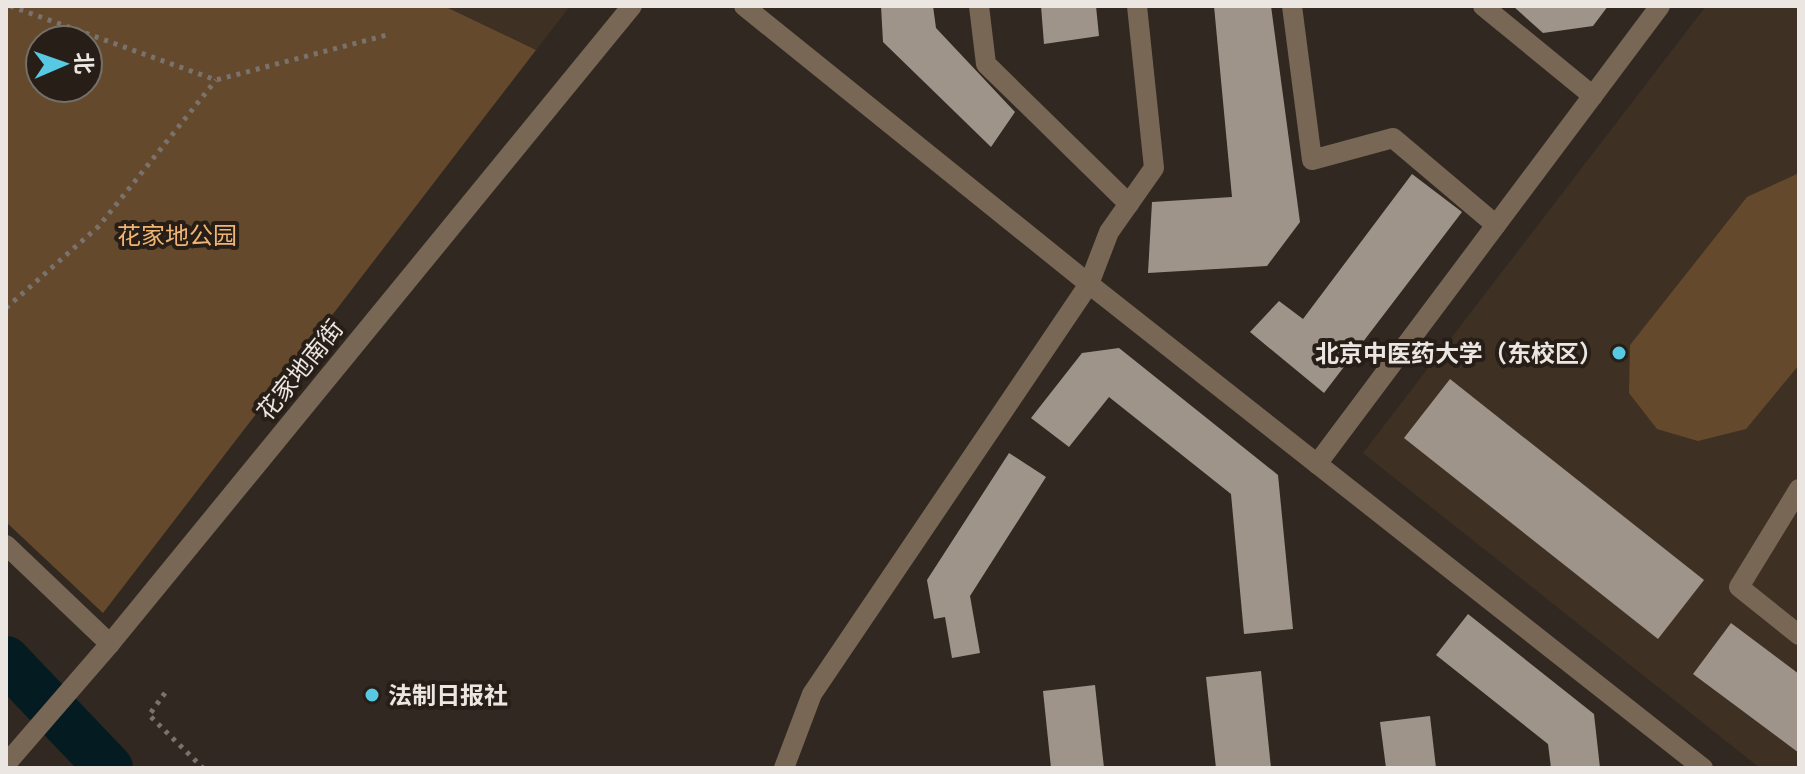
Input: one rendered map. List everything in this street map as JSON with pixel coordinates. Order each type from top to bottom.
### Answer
[{"type":"street","name":"花家地南街","points":[[7,762],[109,644],[632,6]]},
{"type":"street","points":[[744,6],[1089,284],[1703,768]]},
{"type":"street","points":[[979,6],[986,64],[1129,204]]},
{"type":"street","points":[[784,768],[812,694],[1089,284],[1109,232],[1154,168],[1137,6]]},
{"type":"street","points":[[1292,6],[1312,160],[1393,138],[1496,225]]},
{"type":"street","points":[[1483,6],[1593,96]]},
{"type":"street","points":[[1317,464],[1660,6]]},
{"type":"street","points":[[1799,489],[1739,587],[1799,635]]},
{"type":"street","points":[[6,545],[109,644]]},
{"type":"path","points":[[10,6],[216,80],[387,35]]},
{"type":"path","points":[[6,308],[99,226],[216,80]]},
{"type":"path","points":[[165,693],[149,715],[203,768]]},
{"type":"shaded area","points":[[444,6],[570,6],[536,50]]},
{"type":"shaded area","name":"北京中医药大学（东校区）","points":[[1706,6],[1799,6],[1799,768],[1760,768],[1363,453]]},
{"type":"green space","name":"花家地公园","points":[[6,6],[444,6],[536,50],[103,613],[6,522]]},
{"type":"green space","points":[[1799,173],[1799,365],[1746,429],[1698,441],[1657,429],[1629,393],[1630,345],[1747,197]]},
{"type":"building","points":[[881,6],[933,6],[936,28],[1015,112],[991,147],[883,42]]},
{"type":"building","points":[[1041,6],[1096,6],[1099,36],[1044,44]]},
{"type":"building","points":[[1214,6],[1271,6],[1300,222],[1267,266],[1148,273],[1152,202],[1232,197]]},
{"type":"building","points":[[1513,6],[1608,6],[1593,26],[1543,33]]},
{"type":"building","points":[[1412,174],[1462,212],[1324,393],[1250,332],[1279,301],[1303,319]]},
{"type":"building","points":[[1119,348],[1278,475],[1293,629],[1244,634],[1231,494],[1109,397],[1069,447],[1031,418],[1082,353]]},
{"type":"building","points":[[1450,379],[1704,580],[1658,639],[1404,438]]},
{"type":"building","points":[[1009,453],[1046,477],[970,596],[980,653],[952,658],[945,617],[934,619],[927,580]]},
{"type":"building","points":[[1468,614],[1594,714],[1600,768],[1551,768],[1548,744],[1436,655]]},
{"type":"building","points":[[1731,623],[1799,674],[1799,753],[1693,674]]},
{"type":"building","points":[[1261,671],[1271,768],[1216,768],[1206,677]]},
{"type":"building","points":[[1095,685],[1104,768],[1051,768],[1043,691]]},
{"type":"building","points":[[1430,716],[1436,768],[1386,768],[1380,722]]},
{"type":"waterway","points":[[6,660],[109,768]]},
{"type":"place","name":"北京中医药大学（东校区）","points":[[1619,353]]},
{"type":"place","name":"法制日报社","points":[[372,695]]}]
